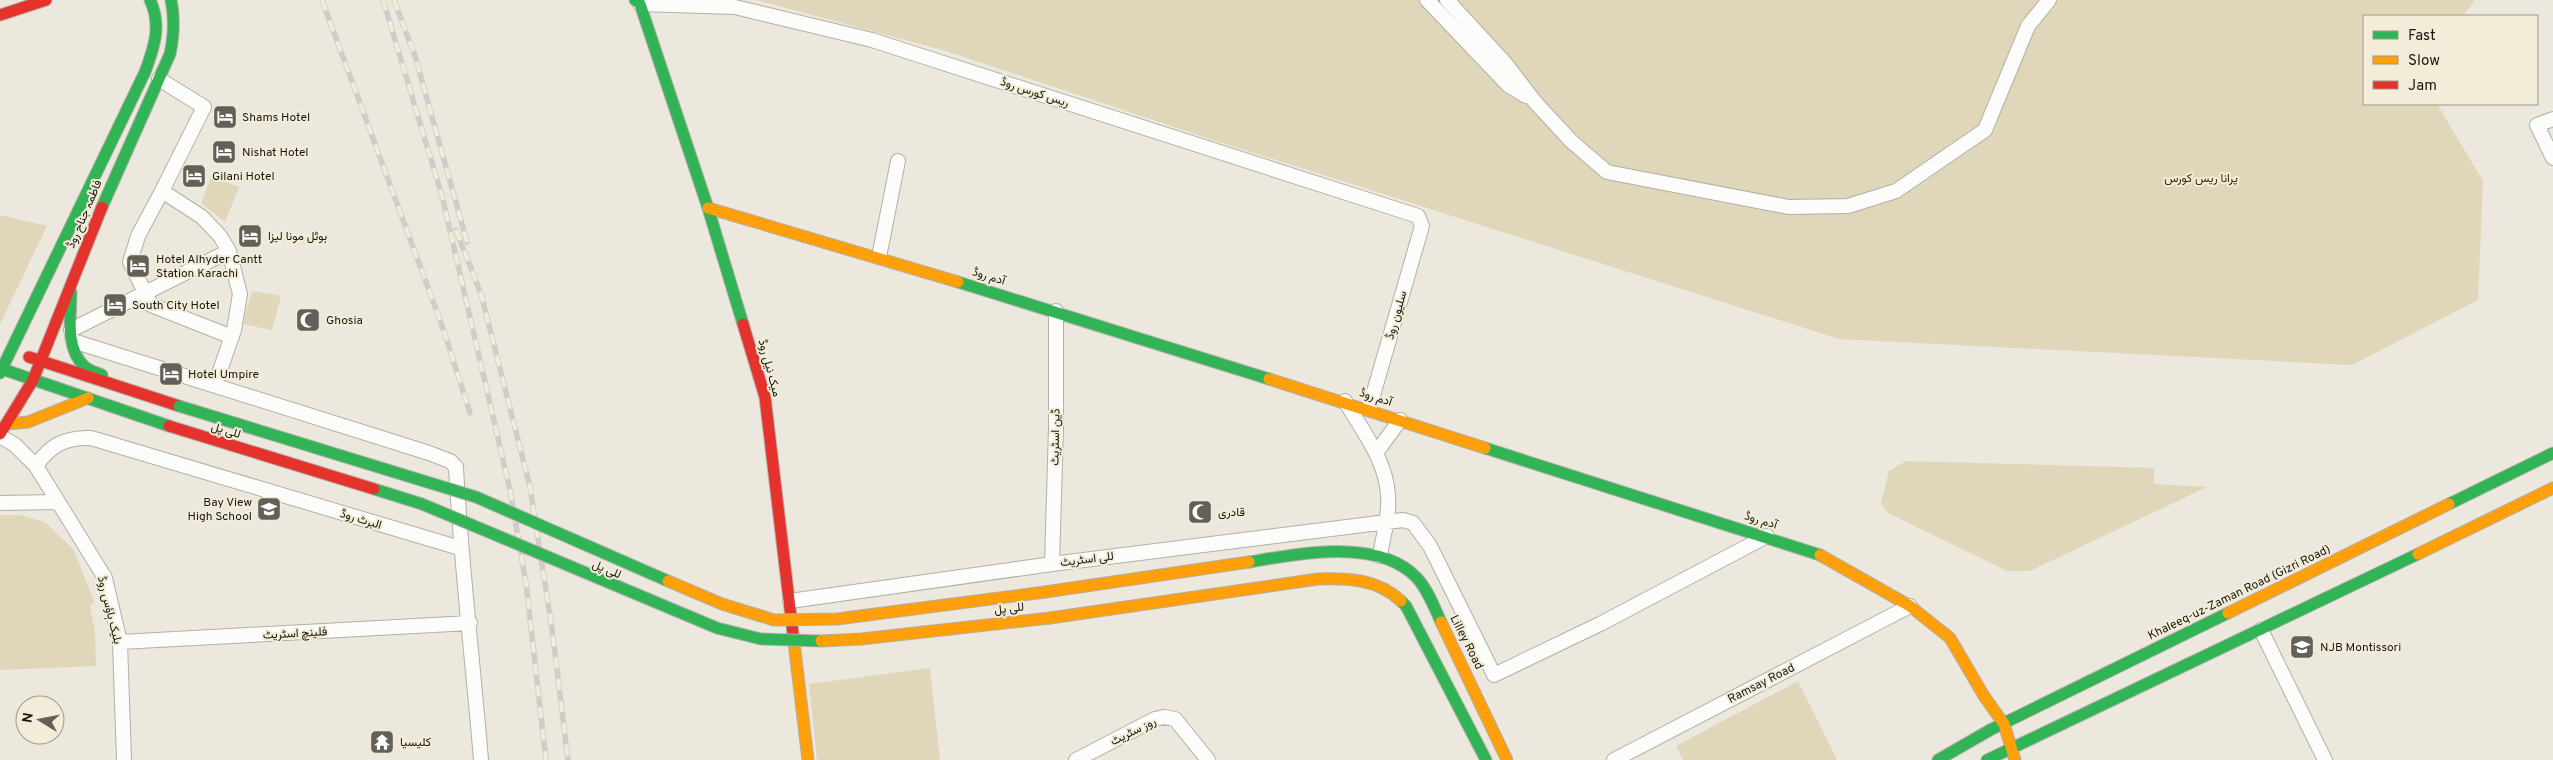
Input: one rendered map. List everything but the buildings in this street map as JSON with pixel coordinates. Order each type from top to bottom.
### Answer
[{"type":"main road","points":[[0,15],[46,0]]},
{"type":"main road","name":"فاطمہ جناح روڈ","points":[[1,371],[145,72],[154,48],[157,32],[154,7],[150,0]]},
{"type":"main road","name":"فاطمہ جناح روڈ","points":[[2,431],[33,380],[72,278],[125,151],[170,54],[174,34],[174,13],[171,0]]},
{"type":"main road","name":"میک نیل روڈ","points":[[637,2],[708,208],[765,396],[808,760]]},
{"type":"main road","name":"آدم روڈ","points":[[708,208],[879,257],[1345,401],[1686,513],[1768,536],[1827,557],[1910,606],[1950,638],[1984,696],[2004,724],[2015,760]]},
{"type":"main road","points":[[72,278],[72,335],[75,352],[84,366],[153,398]]},
{"type":"main road","points":[[12,350],[153,398]]},
{"type":"main road","name":"للی پل","points":[[1,371],[169,426],[422,504],[658,605],[717,628],[761,639],[814,641],[861,639],[1050,618],[1303,580],[1343,578],[1376,584],[1387,588],[1406,606],[1486,760]]},
{"type":"main road","points":[[2,431],[88,398]]},
{"type":"main road","name":"للی پل","points":[[153,398],[476,497],[722,604],[774,620],[837,619],[1045,592],[1314,552],[1323,554],[1365,553],[1380,556]]},
{"type":"main road","name":"Khaleeq-uz-Zaman Road (Gizri Road)","points":[[1994,748],[2004,724],[2432,522],[2553,453]]},
{"type":"main road","name":"Khaleeq-uz-Zaman Road (Gizri Road)","points":[[1938,760],[1994,748],[2012,747],[2262,630],[2553,488]]},
{"type":"main road","points":[[2432,522],[2444,542]]},
{"type":"main road","name":"Lilley Road","points":[[1380,556],[1410,570],[1424,587],[1507,760]]},
{"type":"main road","name":"آدم روڈ","points":[[1984,696],[1994,748]]},
{"type":"street","points":[[1427,0],[1508,85],[1535,102]]},
{"type":"street","points":[[1447,0],[1571,141],[1607,172],[1788,207],[1848,206],[1896,191],[1985,130],[2028,26],[2049,0]]},
{"type":"street","name":"ریس کورس روڈ","points":[[637,2],[734,7],[872,40],[1294,174],[1418,216],[1421,220]]},
{"type":"street","points":[[158,79],[204,108],[138,236],[130,262],[152,305],[159,310],[232,337]]},
{"type":"street","points":[[2553,119],[2537,125],[2553,158]]},
{"type":"street","points":[[879,257],[898,161]]},
{"type":"street","points":[[162,190],[202,217],[220,236],[229,251],[240,294],[232,337],[215,386]]},
{"type":"street","name":"سلیون روڈ","points":[[1369,409],[1422,226],[1421,220]]},
{"type":"street","points":[[72,335],[146,292],[229,251]]},
{"type":"street","name":"ڈین اسٹریٹ","points":[[1052,564],[1056,428],[1056,311]]},
{"type":"street","points":[[72,335],[215,386],[450,461],[456,467],[460,548],[470,623],[481,760]]},
{"type":"street","points":[[1345,401],[1376,453],[1386,479],[1388,496],[1380,556]]},
{"type":"street","points":[[1376,453],[1400,420]]},
{"type":"street","name":"بلیک ہاؤس روڈ","points":[[2,431],[36,466],[105,578],[120,642],[124,760]]},
{"type":"street","name":"البرٹ روڈ","points":[[36,466],[48,450],[57,444],[75,438],[91,438],[460,548]]},
{"type":"street","points":[[0,503],[57,502]]},
{"type":"street","name":"للی اسٹریٹ","points":[[790,601],[1385,520],[1408,521],[1421,531],[1494,675],[1600,624],[1768,536]]},
{"type":"street","name":"Ramsay Road","points":[[1614,760],[1910,606]]},
{"type":"street","name":"فلینچ اسٹریٹ","points":[[120,642],[470,623]]},
{"type":"street","points":[[2262,630],[2325,760]]},
{"type":"street","name":"روز سٹریٹ","points":[[1076,760],[1154,719],[1164,717],[1175,719],[1208,760]]},
{"type":"green space","name":"پرانا ریس کورس","points":[[756,0],[2475,0],[2464,15],[2363,15],[2363,105],[2438,105],[2483,181],[2478,300],[2352,365],[1839,339],[1213,140],[946,51]]},
{"type":"green space","points":[[211,177],[239,187],[225,222],[201,203]]},
{"type":"green space","points":[[0,215],[47,226],[0,324]]},
{"type":"green space","points":[[252,291],[281,296],[272,330],[242,324]]},
{"type":"green space","points":[[1906,461],[2154,468],[2154,484],[2207,487],[2030,571],[2007,571],[1888,513],[1881,503],[1889,471]]},
{"type":"green space","points":[[0,515],[20,515],[45,522],[73,549],[95,603],[90,606],[95,632],[96,666],[0,670]]},
{"type":"green space","points":[[930,668],[940,760],[817,760],[809,684]]},
{"type":"green space","points":[[1798,681],[1837,760],[1683,760],[1676,746]]},
{"type":"railway","points":[[322,0],[444,331],[470,413]]},
{"type":"railway","points":[[383,0],[442,196],[510,490],[526,583],[546,760]]},
{"type":"railway","points":[[394,0],[415,56],[467,242]]},
{"type":"railway","points":[[456,230],[481,294],[530,487],[552,629],[568,760]]},
{"type":"traffic: fast","points":[[0,373],[145,72],[154,45],[156,27],[156,18],[150,0]]},
{"type":"traffic: fast","points":[[102,207],[170,54],[173,27],[171,0]]},
{"type":"traffic: fast","points":[[635,0],[640,4],[708,208],[743,324]]},
{"type":"traffic: fast","points":[[958,282],[1269,379]]},
{"type":"traffic: fast","points":[[71,292],[70,331],[74,350],[84,366],[102,375]]},
{"type":"traffic: fast","points":[[2,369],[169,426]]},
{"type":"traffic: fast","points":[[179,406],[476,497],[668,581]]},
{"type":"traffic: fast","points":[[1485,448],[1820,555]]},
{"type":"traffic: fast","points":[[2449,504],[2553,453]]},
{"type":"traffic: fast","points":[[374,489],[422,504],[717,628],[761,639],[821,641]]},
{"type":"traffic: fast","points":[[1249,562],[1291,555],[1337,552],[1360,553],[1382,557],[1401,565],[1417,578],[1428,593],[1441,622]]},
{"type":"traffic: fast","points":[[1987,760],[2418,554]]},
{"type":"traffic: fast","points":[[1401,601],[1406,606],[1486,760]]},
{"type":"traffic: fast","points":[[1938,760],[1990,730],[2228,613]]},
{"type":"traffic: slow","points":[[708,208],[958,282]]},
{"type":"traffic: slow","points":[[1269,379],[1485,448]]},
{"type":"traffic: slow","points":[[6,424],[28,422],[88,398]]},
{"type":"traffic: slow","points":[[2418,554],[2553,488]]},
{"type":"traffic: slow","points":[[2228,613],[2449,504]]},
{"type":"traffic: slow","points":[[1820,555],[1910,606],[1950,638],[1984,696],[2004,724],[2015,760]]},
{"type":"traffic: slow","points":[[1045,592],[1249,562]]},
{"type":"traffic: slow","points":[[1050,618],[1318,579],[1362,581],[1383,588],[1401,601]]},
{"type":"traffic: slow","points":[[668,581],[722,604],[774,620],[837,619],[1045,592]]},
{"type":"traffic: slow","points":[[821,641],[861,639],[1050,618]]},
{"type":"traffic: slow","points":[[1441,622],[1507,760]]},
{"type":"traffic: slow","points":[[793,634],[808,760]]},
{"type":"traffic: jam","points":[[0,15],[46,0]]},
{"type":"traffic: jam","points":[[0,434],[33,380],[102,207]]},
{"type":"traffic: jam","points":[[743,324],[765,397],[793,634]]},
{"type":"traffic: jam","points":[[29,357],[179,406]]},
{"type":"traffic: jam","points":[[169,426],[374,489]]},
{"type":"place","name":"Shams Hotel","points":[[225,117]]},
{"type":"place","name":"Nishat Hotel","points":[[224,152]]},
{"type":"place","name":"Gilani Hotel","points":[[194,176]]},
{"type":"place","name":"ہوٹل مونا لیزا","points":[[250,236]]},
{"type":"place","name":"Hotel Alhyder Cantt Station Karachi","points":[[138,266]]},
{"type":"place","name":"South City Hotel","points":[[115,305]]},
{"type":"place","name":"Ghosia","points":[[308,320]]},
{"type":"place","name":"Hotel Umpire","points":[[171,374]]},
{"type":"place","name":"Bay View High School","points":[[269,509]]},
{"type":"place","name":"قادری","points":[[1200,512]]},
{"type":"place","name":"NJB Montissori","points":[[2302,647]]},
{"type":"place","name":"کلیسیا","points":[[382,742]]}]
